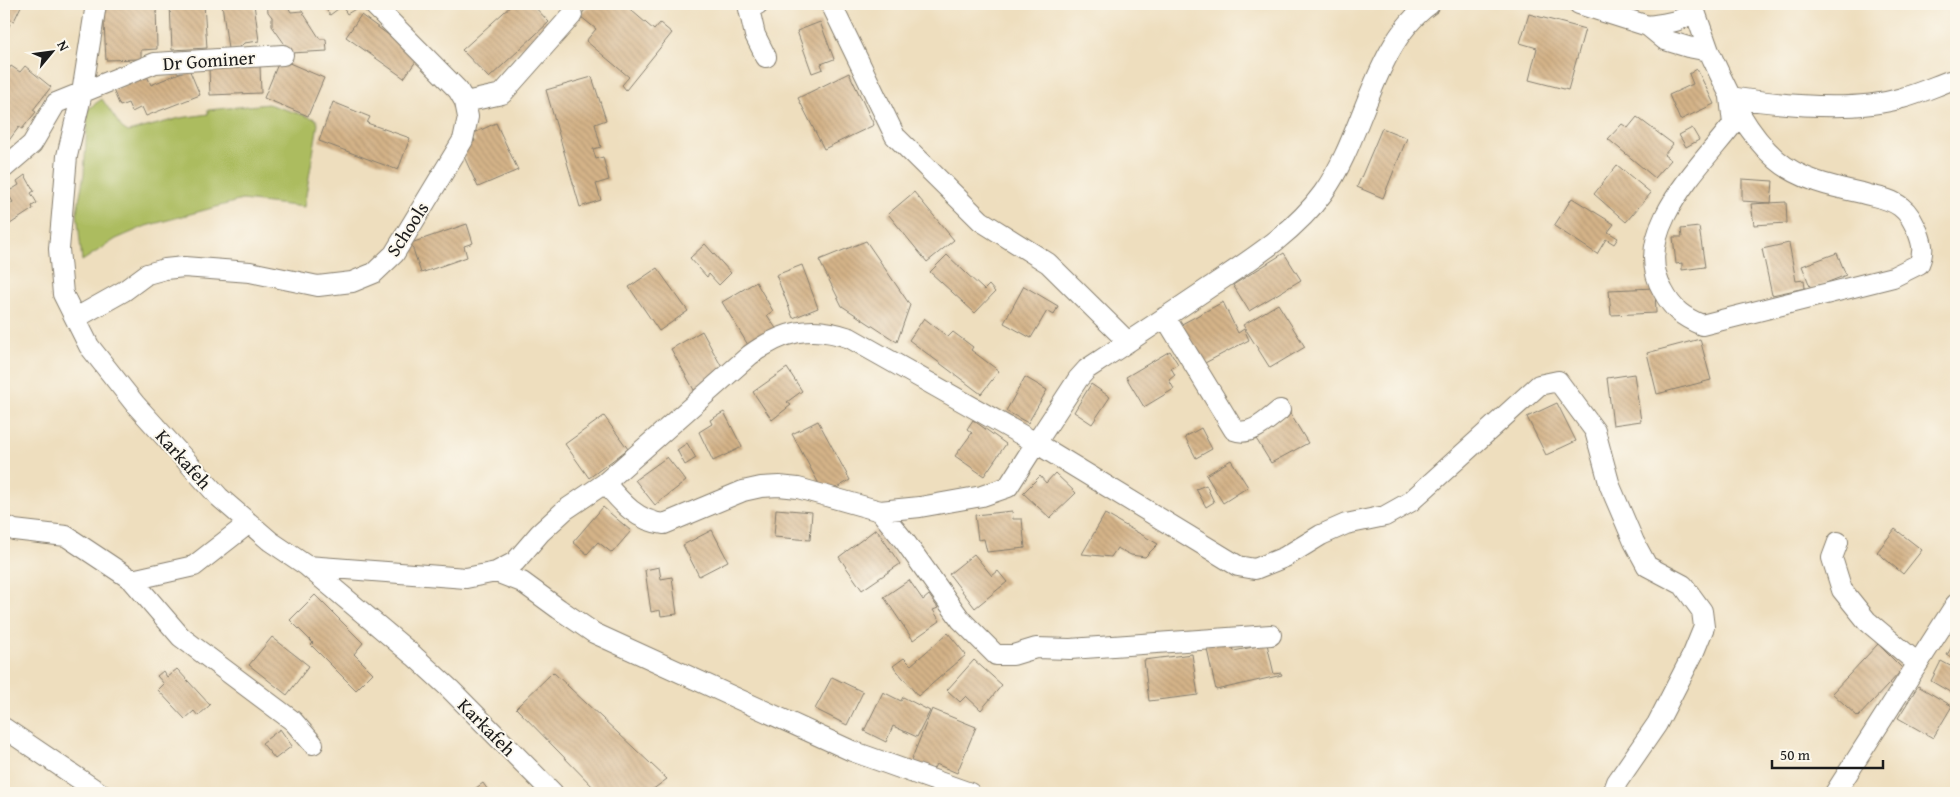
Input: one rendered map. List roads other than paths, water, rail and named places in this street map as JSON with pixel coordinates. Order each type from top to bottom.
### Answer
[{"type":"street","name":"Karkafeh","points":[[96,4],[82,93],[66,156],[59,249],[64,294],[89,346],[136,404],[219,497],[270,541],[307,566],[414,656],[553,793]]},
{"type":"street","points":[[373,4],[458,90],[465,102],[502,94],[572,15]]},
{"type":"street","points":[[758,4],[749,9],[755,35],[766,57]]},
{"type":"street","points":[[831,4],[895,136],[981,221],[1048,263],[1128,342]]},
{"type":"street","points":[[606,483],[619,500],[638,517],[652,523],[664,524],[744,490],[761,487],[798,488],[880,511],[962,500],[1002,490],[1012,482],[1036,443],[1087,369],[1253,258],[1280,237],[1323,194],[1340,166],[1374,86],[1396,41],[1411,20],[1430,4]]},
{"type":"street","points":[[1579,4],[1648,26],[1665,40],[1709,51],[1710,54]]},
{"type":"street","points":[[1648,26],[1683,18],[1690,13],[1693,5]]},
{"type":"street","points":[[1693,5],[1710,54],[1730,98],[1754,134],[1777,160],[1793,172],[1823,183],[1888,199],[1900,206],[1911,217],[1920,236],[1924,254],[1919,264],[1893,276],[1702,325],[1685,318],[1670,304],[1658,283],[1653,266],[1656,234],[1674,199],[1733,124],[1730,98]]},
{"type":"street","name":"Dr Gominer","points":[[4,168],[32,144],[56,103],[155,63],[283,54]]},
{"type":"street","points":[[1730,98],[1810,105],[1852,105],[1901,99],[1949,81]]},
{"type":"street","name":"Schools","points":[[76,318],[124,291],[147,274],[165,269],[184,268],[250,272],[318,286],[352,282],[374,273],[394,254],[462,140],[468,118],[465,102]]},
{"type":"street","points":[[1166,317],[1234,430],[1241,433],[1250,431],[1280,410]]},
{"type":"street","points":[[307,566],[466,578],[496,572],[514,562],[540,533],[565,510],[606,483],[750,355],[778,338],[799,332],[816,330],[832,332],[850,338],[1036,443],[1238,566],[1255,569],[1285,557],[1321,535],[1346,524],[1385,516],[1410,502],[1539,385],[1558,381],[1595,431],[1610,486],[1634,542],[1647,566],[1683,585],[1702,611],[1704,628],[1693,654],[1657,724],[1617,782],[1613,793]]},
{"type":"street","points":[[880,511],[911,550],[961,620],[996,655],[1013,655],[1036,648],[1070,649],[1271,635]]},
{"type":"street","points":[[132,580],[194,566],[249,523]]},
{"type":"street","points":[[4,525],[14,530],[66,536],[132,580],[181,637],[294,721],[313,744]]},
{"type":"street","points":[[1838,542],[1832,558],[1842,590],[1867,621],[1917,664]]},
{"type":"street","points":[[496,572],[522,582],[594,633],[852,751],[970,793]]},
{"type":"street","points":[[1835,793],[1956,604]]},
{"type":"street","points":[[4,728],[100,793]]}]
